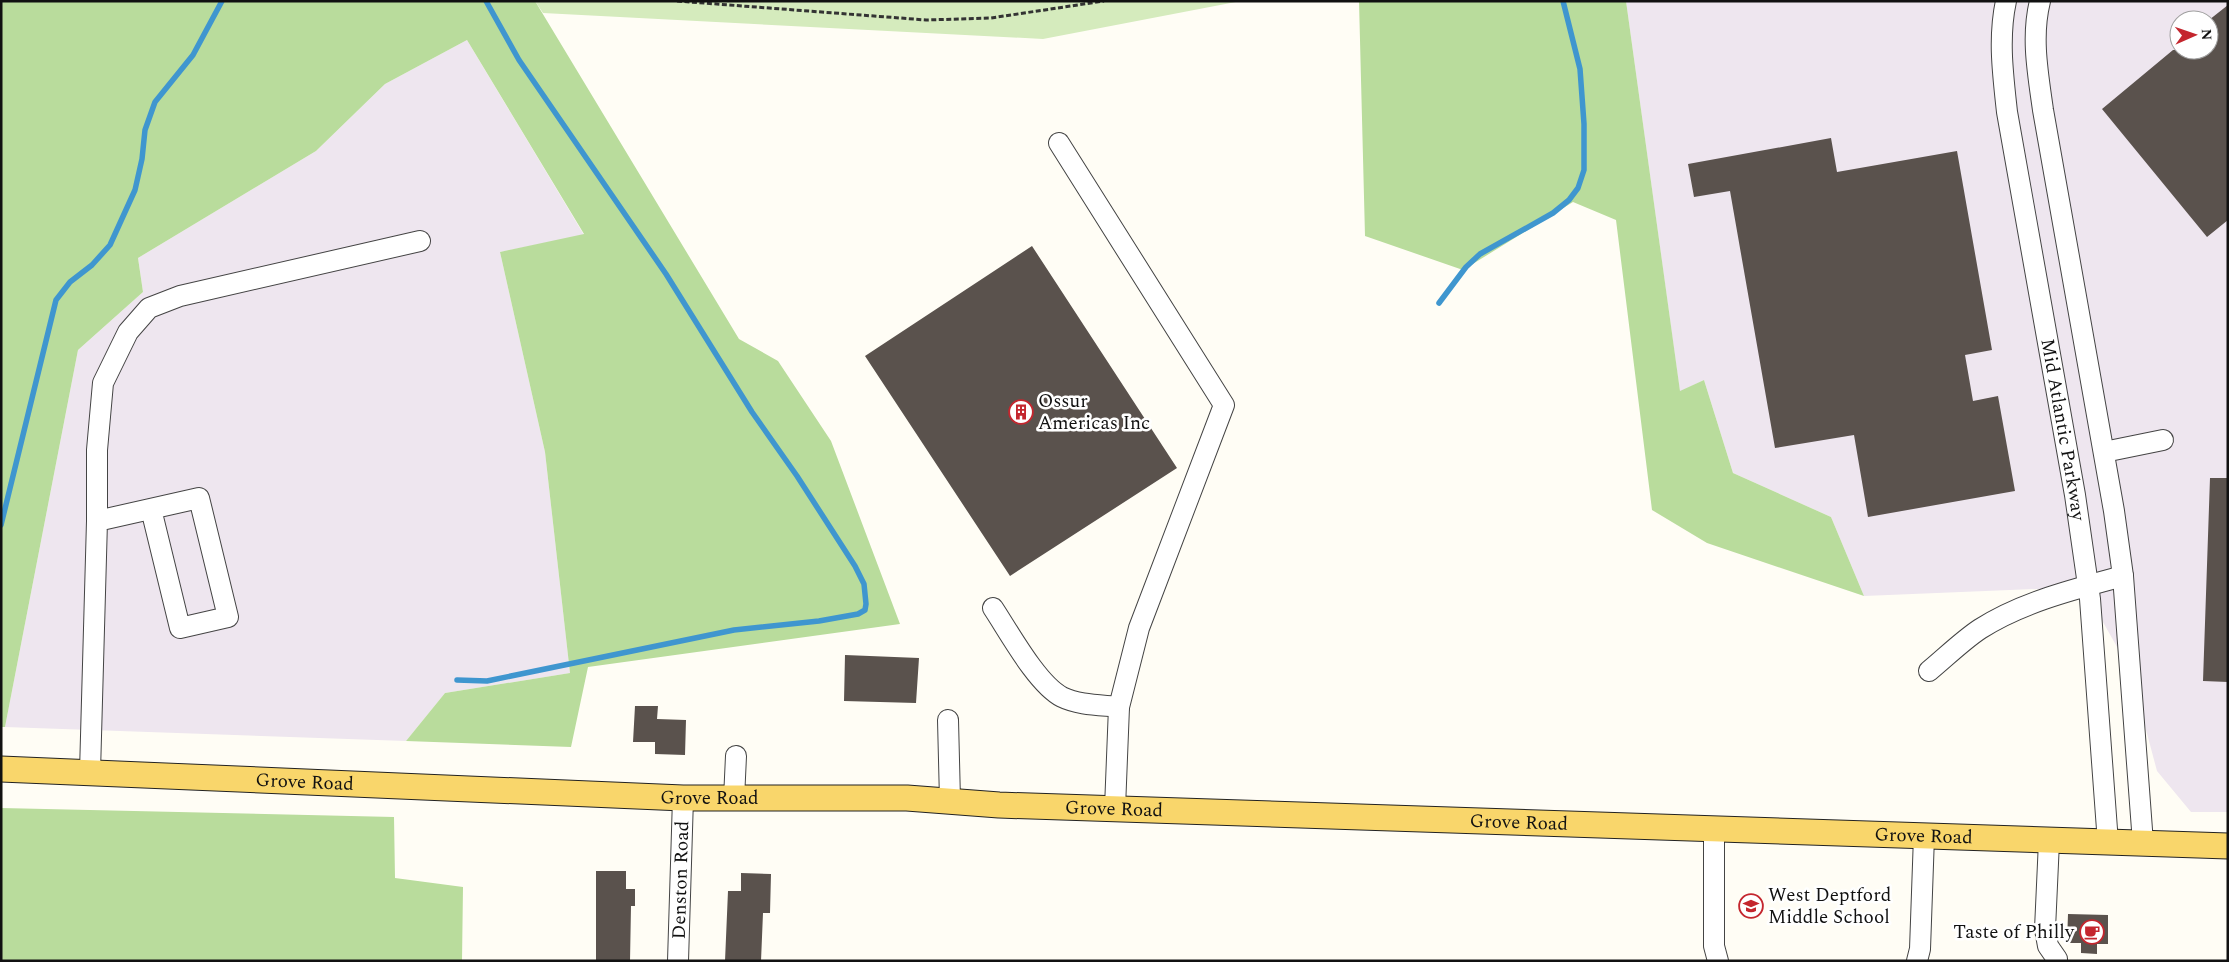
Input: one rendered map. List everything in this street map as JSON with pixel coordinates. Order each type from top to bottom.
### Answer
[{"type":"main road","name":"Grove Road","points":[[1,769],[684,798],[907,798],[999,805],[2228,846]]},
{"type":"street","name":"Mid Atlantic Parkway","points":[[2040,1],[2035,21],[2037,70],[2104,452],[2123,576],[2143,843]]},
{"type":"street","name":"Mid Atlantic Parkway","points":[[2035,21],[2004,9],[2002,66],[2007,112],[2075,495],[2088,585],[2108,843]]},
{"type":"street","points":[[1059,143],[1224,405],[1141,623],[1119,707],[1115,808]]},
{"type":"street","points":[[90,772],[97,521],[97,450],[103,383],[128,332],[149,308],[180,296],[420,241]]},
{"type":"street","points":[[2104,452],[2163,440]]},
{"type":"street","points":[[97,521],[199,498],[228,617],[180,628],[151,509]]},
{"type":"street","points":[[1929,671],[1979,630],[2004,616],[2088,585],[2123,576]]},
{"type":"street","points":[[993,608],[1043,683],[1062,697],[1084,703],[1119,707]]},
{"type":"street","points":[[948,720],[950,800]]},
{"type":"street","points":[[734,799],[736,756]]},
{"type":"street","name":"Denston Road","points":[[678,961],[684,798]]},
{"type":"street","points":[[1714,829],[1714,946],[1718,961]]},
{"type":"street","points":[[1917,961],[1920,949],[1924,836]]},
{"type":"street","points":[[2049,841],[2045,929],[2048,946],[2057,959]]},
{"type":"path","points":[[678,1],[926,20],[991,18],[1104,1]]},
{"type":"shaded area","points":[[1626,1],[2228,1],[2228,812],[2191,812],[2157,771],[2130,670],[2090,599],[2061,588],[1864,596],[1831,517],[1733,473],[1704,380],[1680,392]]},
{"type":"shaded area","points":[[467,40],[584,235],[500,252],[545,452],[570,673],[445,693],[406,741],[5,727],[78,350],[143,292],[138,258],[316,151],[385,84]]},
{"type":"green space","points":[[1,1],[535,1],[739,339],[778,361],[831,441],[900,624],[588,667],[571,747],[406,741],[445,693],[570,673],[545,452],[500,252],[584,234],[467,40],[385,84],[316,151],[138,258],[143,292],[78,350],[5,727],[1,727]]},
{"type":"green space","points":[[535,1],[1241,1],[1043,39],[543,13]]},
{"type":"green space","points":[[1359,1],[1626,1],[1680,391],[1704,380],[1733,473],[1831,517],[1864,596],[1707,543],[1652,510],[1616,220],[1573,202],[1463,270],[1365,236]]},
{"type":"green space","points":[[1,808],[394,817],[395,878],[463,887],[462,961],[1,961]]},
{"type":"building","points":[[2228,5],[2228,220],[2207,237],[2102,109],[2169,53],[2169,60],[2219,60],[2219,12]]},
{"type":"building","points":[[1831,138],[1837,172],[1957,151],[1992,350],[1965,355],[1973,401],[1998,396],[2015,491],[1868,517],[1854,435],[1775,448],[1730,191],[1694,197],[1688,164]]},
{"type":"building","name":"Ossur Americas Inc","points":[[1032,246],[1177,468],[1010,576],[865,356]]},
{"type":"building","points":[[2210,478],[2228,478],[2228,682],[2203,681]]},
{"type":"building","points":[[845,655],[919,658],[916,703],[844,701]]},
{"type":"building","points":[[635,706],[658,706],[657,719],[686,720],[685,755],[655,754],[655,742],[633,742]]},
{"type":"building","points":[[596,871],[626,871],[626,889],[635,889],[635,906],[631,906],[630,961],[596,960]]},
{"type":"building","points":[[741,873],[771,874],[770,913],[763,913],[761,961],[725,961],[728,891],[741,891]]},
{"type":"building","points":[[2068,914],[2108,915],[2108,944],[2097,944],[2097,954],[2081,953],[2081,943],[2067,943]]},
{"type":"waterway","points":[[1,525],[56,300],[70,282],[92,265],[110,245],[135,190],[142,159],[145,130],[155,102],[193,55],[222,1]]},
{"type":"waterway","points":[[457,680],[487,681],[734,630],[819,621],[858,614],[865,610],[866,604],[864,584],[855,566],[797,476],[752,412],[666,274],[519,60],[486,1]]},
{"type":"waterway","points":[[1439,303],[1466,267],[1480,254],[1553,213],[1569,200],[1578,188],[1584,170],[1584,124],[1580,69],[1563,1]]},
{"type":"place","name":"Ossur Americas Inc","points":[[1021,412]]},
{"type":"place","name":"West Deptford Middle School","points":[[1751,906]]},
{"type":"place","name":"Taste of Philly","points":[[2092,932]]}]
